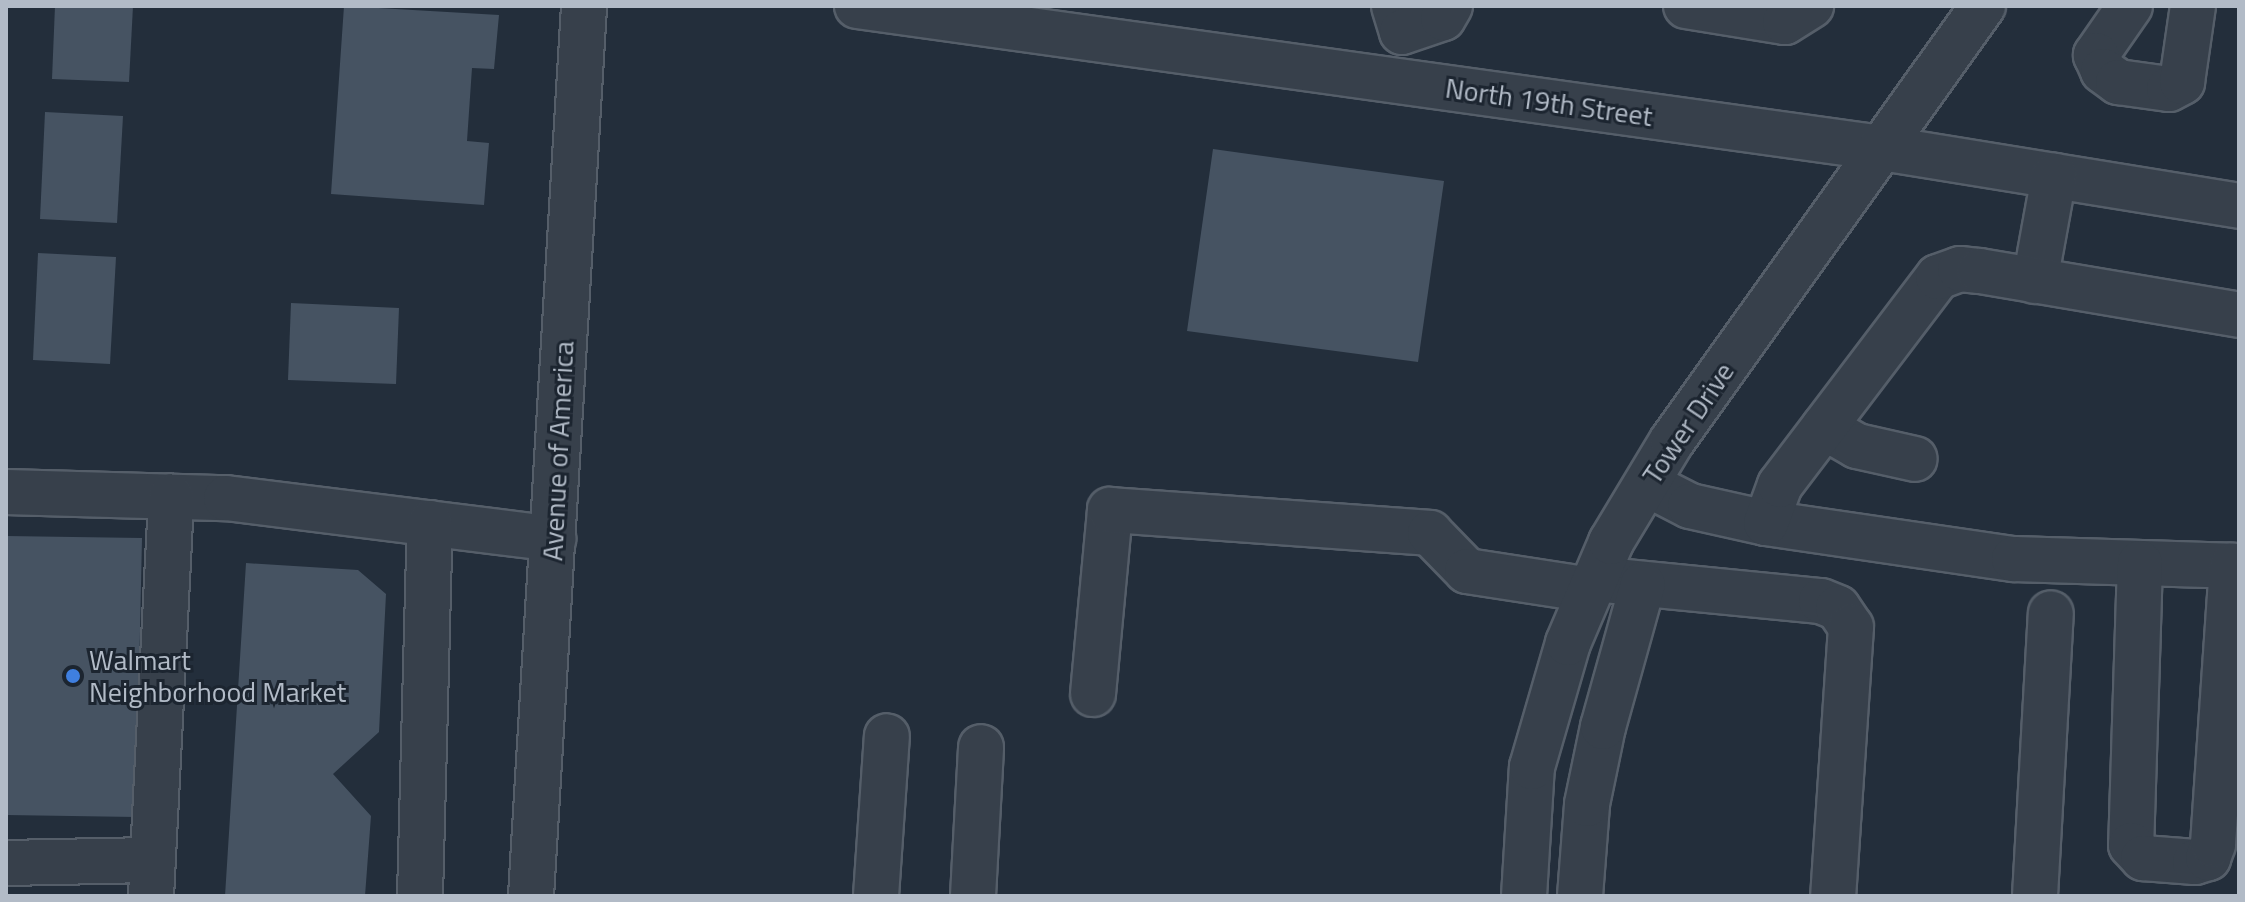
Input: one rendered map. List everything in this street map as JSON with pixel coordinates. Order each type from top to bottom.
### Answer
[{"type":"street","name":"Avenue of America","points":[[531,896],[584,6]]},
{"type":"street","name":"North 19th Street","points":[[857,6],[1882,148],[2239,206]]},
{"type":"street","points":[[1386,79],[1398,19],[1443,18],[1450,6]]},
{"type":"street","points":[[1686,6],[1785,22],[1811,6]]},
{"type":"street","name":"Tower Drive","points":[[1524,896],[1532,767],[1568,643],[1611,542],[1672,441],[1983,6]]},
{"type":"street","points":[[2130,6],[2096,55],[2103,71],[2118,82],[2169,89],[2182,82],[2193,6]]},
{"type":"street","points":[[2035,281],[2054,176]]},
{"type":"street","points":[[1766,523],[1780,485],[1938,277],[1960,269],[2239,315]]},
{"type":"street","points":[[1824,427],[1857,446],[1915,459]]},
{"type":"street","points":[[1647,484],[1690,506],[1766,523],[2014,559],[2235,566],[2213,844],[2208,858],[2195,862],[2143,858],[2131,845],[2140,563]]},
{"type":"street","points":[[6,492],[226,498],[553,539]]},
{"type":"street","points":[[6,863],[152,878],[171,497]]},
{"type":"street","points":[[1093,694],[1110,510],[1430,533],[1467,571],[1593,585],[1643,584],[1821,601],[1838,608],[1851,627],[1833,896]]},
{"type":"street","points":[[420,896],[430,523]]},
{"type":"street","points":[[1580,896],[1587,804],[1603,727],[1643,584]]},
{"type":"street","points":[[2035,896],[2051,613]]},
{"type":"street","points":[[876,896],[887,736]]},
{"type":"street","points":[[973,896],[981,747]]},
{"type":"street","points":[[1530,800],[1587,804]]},
{"type":"building","points":[[55,6],[133,6],[129,82],[52,79]]},
{"type":"building","points":[[344,6],[499,15],[494,69],[472,68],[467,141],[489,143],[484,205],[331,194]]},
{"type":"building","points":[[45,112],[123,116],[117,223],[40,219]]},
{"type":"building","points":[[1213,149],[1444,181],[1418,362],[1187,331]]},
{"type":"building","points":[[38,253],[116,257],[110,364],[33,360]]},
{"type":"building","points":[[291,303],[399,308],[396,384],[288,380]]},
{"type":"building","name":"Walmart Neighborhood Market","points":[[6,536],[142,538],[136,817],[6,815]]},
{"type":"building","points":[[246,563],[358,570],[386,594],[379,732],[333,774],[371,816],[365,896],[225,896]]},
{"type":"place","name":"Walmart Neighborhood Market","points":[[73,676]]}]
